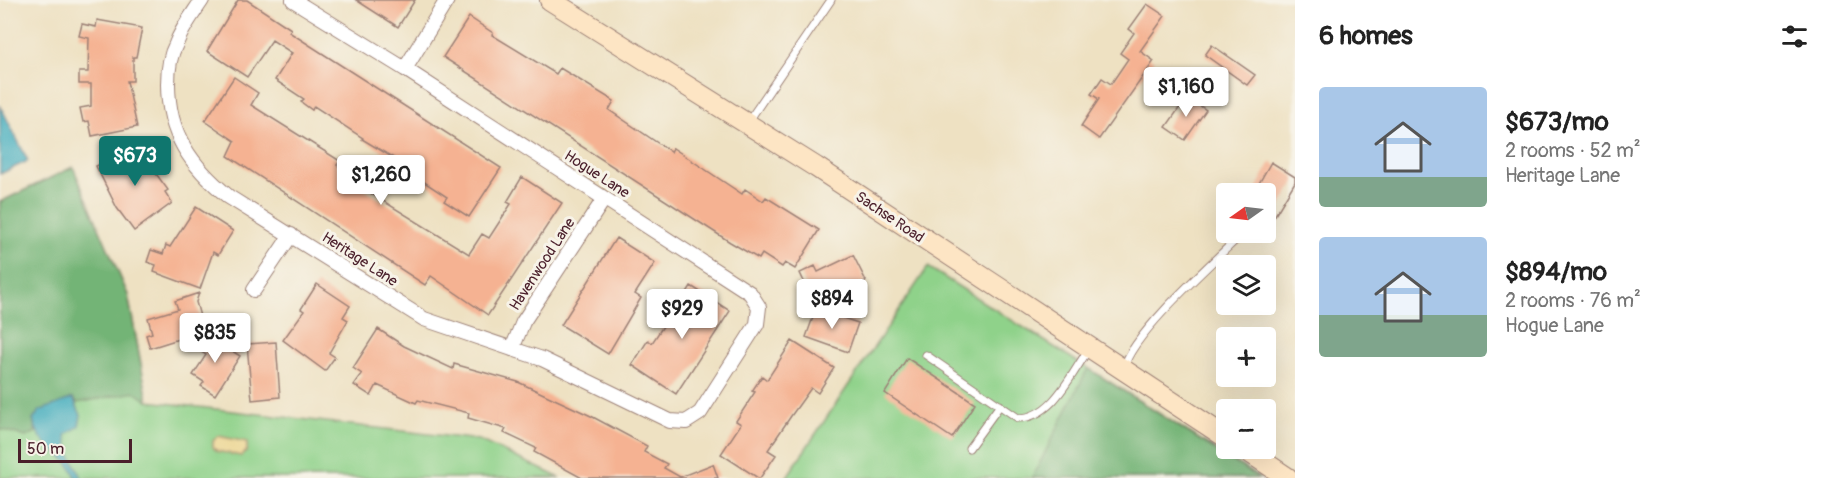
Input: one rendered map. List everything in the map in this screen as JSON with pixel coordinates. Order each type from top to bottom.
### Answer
[{"type":"main road","name":"Sachse Road","points":[[550,0],[747,124],[1216,431]]},
{"type":"main road","points":[[1260,459],[1288,478]]},
{"type":"street","name":"Heritage Lane","points":[[202,0],[175,45],[168,73],[168,103],[175,132],[188,157],[207,179],[229,197],[424,319],[542,359],[670,422],[686,422]]},
{"type":"street","name":"Hogue Lane","points":[[293,0],[405,69],[604,200],[744,288],[756,299],[759,315],[753,331],[700,413],[686,422]]},
{"type":"street","points":[[405,69],[447,0]]},
{"type":"street","name":"Havenwood Lane","points":[[512,349],[523,322],[604,200]]},
{"type":"street","points":[[254,290],[291,235]]},
{"type":"lane","points":[[747,124],[777,83],[831,0]]},
{"type":"lane","points":[[1123,371],[1130,351],[1178,296],[1233,243]]},
{"type":"lane","points":[[926,355],[1018,418],[1032,418],[1049,407],[1089,348]]},
{"type":"lane","points":[[969,448],[1000,405]]},
{"type":"green space","points":[[73,167],[128,295],[148,401],[479,440],[560,478],[0,478],[0,202]]},
{"type":"green space","points":[[73,167],[128,295],[148,401],[135,392],[77,403],[73,398],[33,420],[36,432],[26,437],[0,429],[0,202]]},
{"type":"green space","points":[[928,267],[1216,449],[1216,459],[1231,459],[1261,478],[786,478]]},
{"type":"green space","points":[[1088,368],[1216,450],[1216,459],[1229,459],[1259,478],[1032,478]]},
{"type":"sand","points":[[218,436],[247,442],[247,451],[241,456],[217,451],[213,447],[213,441]]},
{"type":"water","points":[[0,105],[28,161],[0,174]]},
{"type":"water","points":[[73,398],[81,415],[79,426],[66,435],[69,452],[82,478],[76,478],[66,461],[42,439],[33,420],[39,411]]},
{"type":"building","points":[[238,0],[247,0],[291,29],[289,32],[501,168],[469,217],[444,201],[447,197],[400,166],[402,163],[314,106],[312,110],[301,102],[304,99],[275,80],[292,53],[272,40],[247,77],[207,51]]},
{"type":"building","points":[[356,0],[415,0],[398,27]]},
{"type":"building","points":[[1147,4],[1165,16],[1140,51],[1154,61],[1099,139],[1081,126],[1099,99],[1091,94],[1102,78],[1111,84],[1128,59],[1120,53],[1134,33],[1129,29]]},
{"type":"building","points":[[469,17],[493,33],[492,35],[556,74],[560,68],[614,101],[609,110],[671,152],[673,148],[742,194],[745,189],[763,201],[766,197],[819,230],[795,269],[785,263],[782,267],[762,254],[759,259],[730,242],[443,57]]},
{"type":"building","points":[[97,20],[142,28],[136,57],[133,57],[133,81],[127,81],[137,127],[92,136],[89,121],[83,122],[80,108],[91,106],[91,84],[79,84],[79,72],[88,72],[89,38],[79,36],[82,24],[96,27]]},
{"type":"building","points":[[1212,45],[1255,75],[1247,85],[1205,55]]},
{"type":"building","points":[[234,77],[258,93],[251,105],[340,161],[337,165],[352,175],[349,180],[469,254],[482,234],[489,238],[511,204],[507,202],[522,177],[562,203],[488,315],[431,276],[425,285],[228,156],[235,141],[205,121]]},
{"type":"building","points":[[1187,97],[1206,110],[1185,140],[1166,127]]},
{"type":"building","points":[[141,144],[154,171],[168,190],[165,192],[172,203],[134,231],[117,208],[96,166]]},
{"type":"building","points":[[1271,162],[1295,177],[1295,182],[1276,214],[1276,183],[1259,183]]},
{"type":"building","points":[[196,207],[233,231],[218,255],[213,252],[200,289],[154,272],[156,265],[147,262],[151,250],[163,254],[166,245],[170,247]]},
{"type":"building","points":[[616,238],[655,263],[635,294],[641,298],[608,354],[561,325]]},
{"type":"building","points":[[853,255],[866,281],[815,305],[800,273],[815,266],[818,272]]},
{"type":"building","points":[[317,284],[350,306],[343,317],[348,320],[329,353],[335,357],[325,371],[283,340],[304,311],[301,309]]},
{"type":"building","points":[[691,286],[730,311],[676,394],[632,365],[648,340],[652,343],[671,314],[673,315]]},
{"type":"building","points":[[199,293],[196,302],[204,331],[150,348],[146,335],[152,333],[148,318],[178,309],[175,301]]},
{"type":"building","points":[[816,309],[858,323],[848,352],[806,337]]},
{"type":"building","points":[[378,329],[404,346],[453,369],[454,364],[518,382],[591,416],[647,446],[644,452],[667,464],[664,468],[680,477],[713,464],[718,478],[582,478],[534,452],[536,448],[504,433],[506,429],[468,418],[469,413],[418,400],[416,403],[377,385],[371,396],[354,385],[362,374],[353,368]]},
{"type":"building","points":[[206,334],[240,356],[215,395],[201,386],[204,382],[193,375],[206,355],[197,349]]},
{"type":"building","points":[[792,341],[834,368],[818,393],[811,388],[791,416],[768,450],[776,455],[758,478],[721,454],[741,424],[736,421],[755,392],[752,391],[762,376],[767,380]]},
{"type":"building","points":[[276,342],[280,397],[252,400],[247,344]]},
{"type":"building","points":[[907,358],[975,403],[952,438],[885,393]]}]
